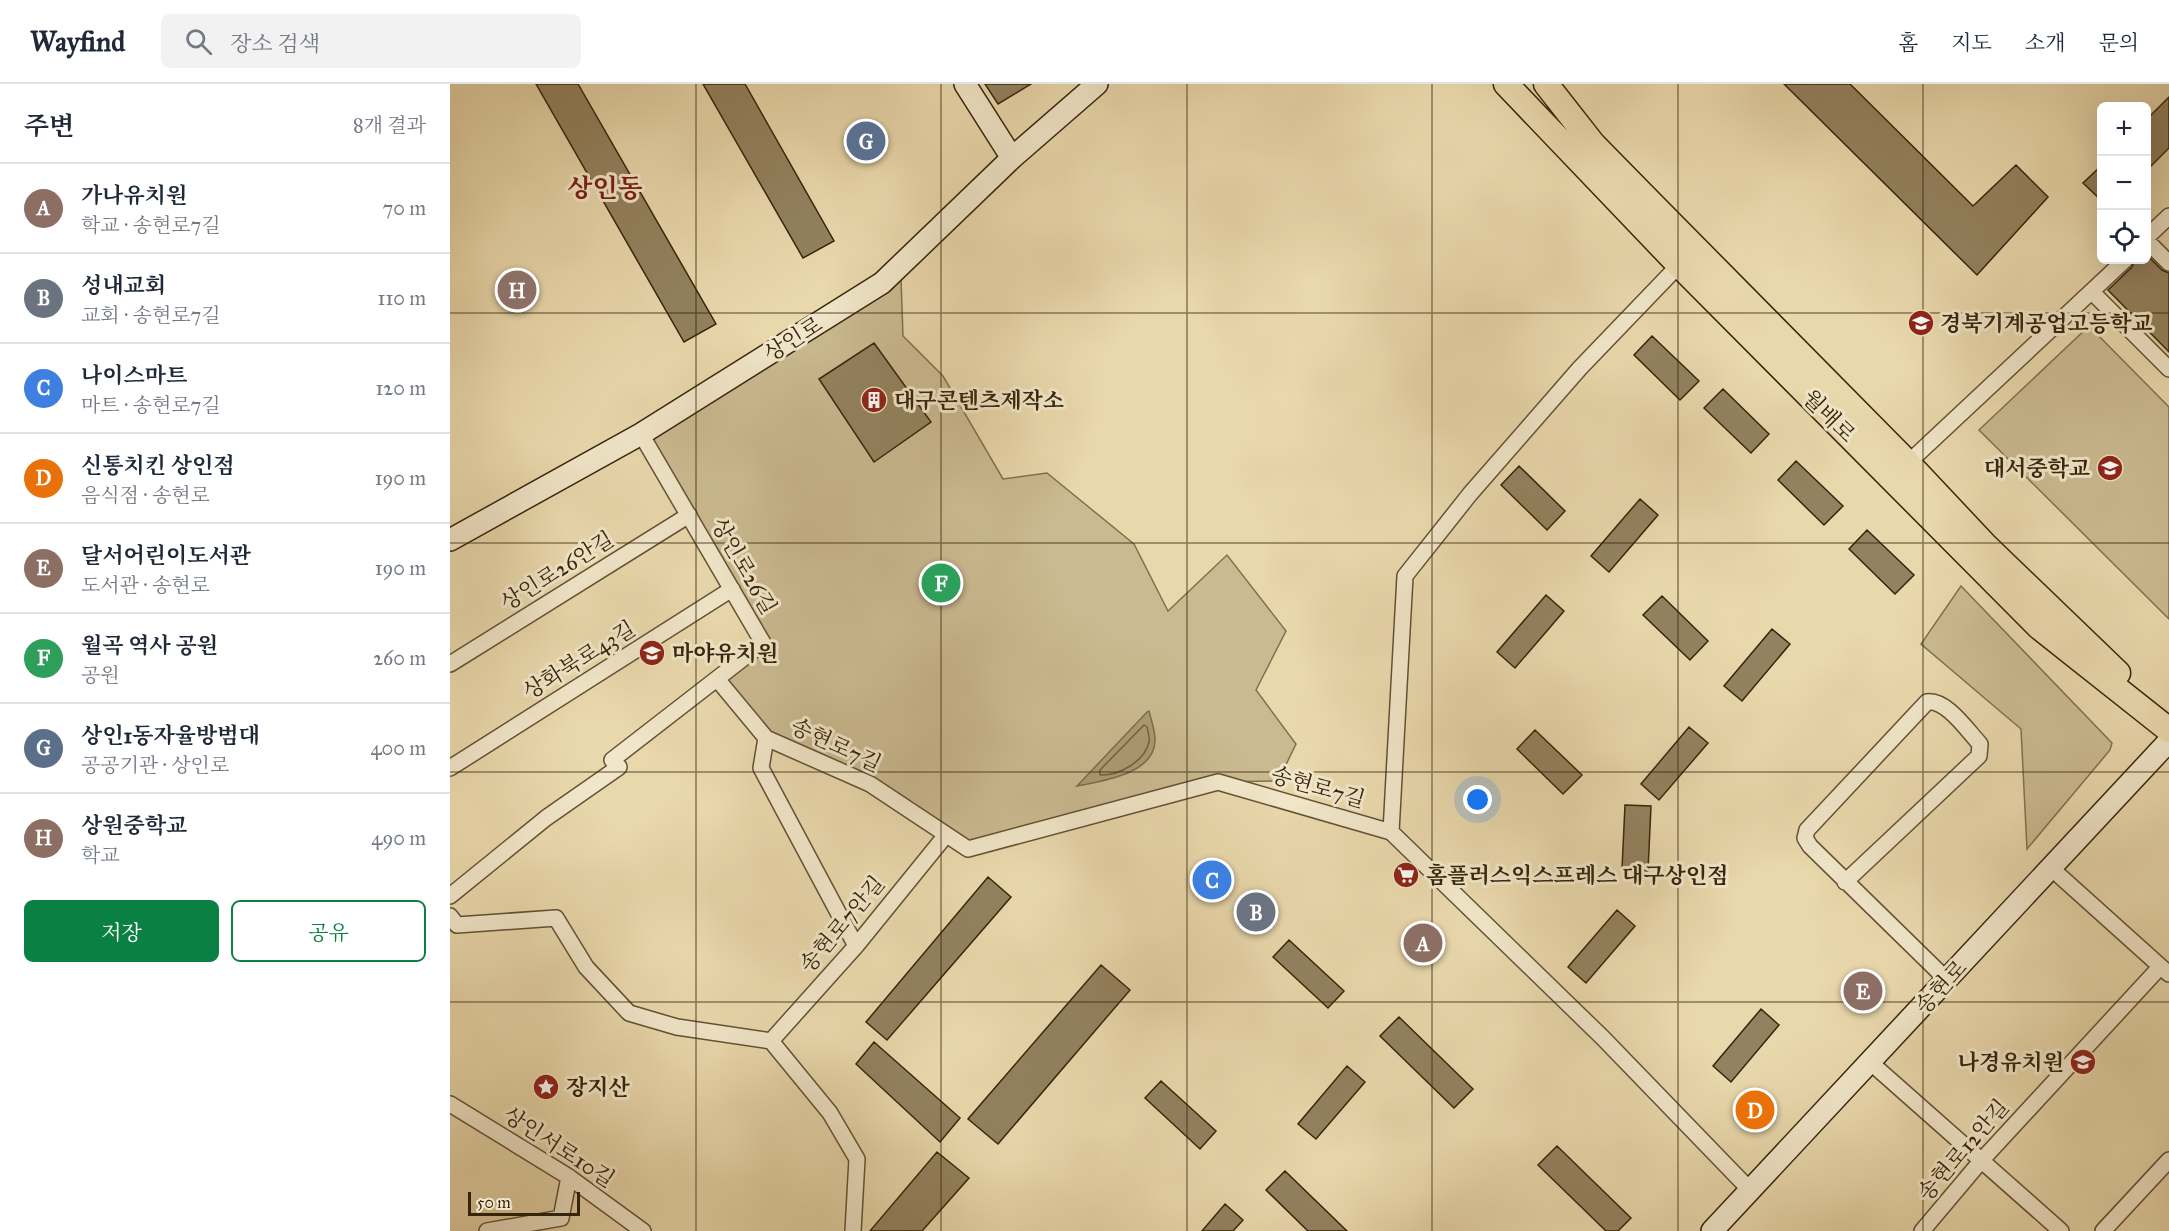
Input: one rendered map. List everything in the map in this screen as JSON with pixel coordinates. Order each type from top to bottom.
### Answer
[{"type":"main road","points":[[965,84],[1012,158]]},
{"type":"main road","name":"상인로","points":[[450,540],[641,434],[882,283],[1012,158],[1097,84]]},
{"type":"main road","name":"월배로","points":[[1506,84],[1679,265],[2039,627],[2169,728]]},
{"type":"main road","name":"월배로","points":[[1546,84],[1593,144],[1615,167],[1908,463],[1986,546],[2146,700],[2169,728]]},
{"type":"main road","name":"송현로","points":[[1712,1231],[2169,741]]},
{"type":"street","points":[[2151,234],[2169,216]]},
{"type":"street","points":[[2151,244],[2169,263]]},
{"type":"street","points":[[1908,463],[2121,264]]},
{"type":"street","points":[[1391,832],[1405,576],[1470,494],[1580,368],[1679,265]]},
{"type":"street","points":[[2092,292],[2169,369]]},
{"type":"street","name":"상인로26길","points":[[450,896],[546,818],[619,767],[612,760],[763,643],[641,434]]},
{"type":"street","name":"상인로26안길","points":[[450,664],[688,515]]},
{"type":"street","name":"상화북로43길","points":[[450,768],[732,589]]},
{"type":"street","name":"송현로7길","points":[[717,679],[766,738],[870,784],[968,849],[1218,782],[1391,832],[1603,1038],[1750,1190]]},
{"type":"street","points":[[1845,882],[1979,756],[1980,744],[1944,705],[1935,700],[1927,702],[1807,830],[1805,838],[1845,882],[1947,980]]},
{"type":"street","name":"송현로7길","points":[[766,738],[761,768],[856,946]]},
{"type":"street","name":"송현로7안길","points":[[771,1041],[856,946],[946,835]]},
{"type":"street","points":[[2051,868],[2165,971]]},
{"type":"street","points":[[450,916],[457,925],[556,918],[586,967],[629,1013],[677,1027],[771,1041],[830,1113],[857,1159],[853,1231]]},
{"type":"street","name":"송현로12안길","points":[[1925,1230],[1981,1161],[2165,971]]},
{"type":"street","points":[[1870,1062],[2061,1231]]},
{"type":"street","name":"상인서로10길","points":[[450,1104],[569,1177],[643,1231]]},
{"type":"street","points":[[2103,1231],[2169,1160]]},
{"type":"street","points":[[487,1231],[561,1218],[569,1177]]},
{"type":"shaded area","points":[[901,279],[903,336],[943,376],[1003,479],[1047,473],[1134,544],[1168,611],[1227,555],[1286,631],[1256,690],[1296,744],[1278,781],[1218,782],[968,849],[870,784],[766,738],[717,679],[763,643],[641,434]]},
{"type":"shaded area","points":[[2089,326],[2169,407],[2169,619],[1979,430]]},
{"type":"shaded area","points":[[1961,586],[2112,743],[2110,750],[2027,849],[2021,729],[1921,644]]},
{"type":"water","points":[[1149,711],[1155,739],[1153,751],[1147,760],[1126,774],[1077,786],[1147,712]]},
{"type":"building","points":[[536,84],[578,84],[716,324],[684,342]]},
{"type":"building","points":[[703,84],[745,84],[834,241],[803,258]]},
{"type":"building","points":[[985,84],[1031,84],[998,104]]},
{"type":"building","name":"경북기계공업고등학교","points":[[1784,84],[1850,84],[1973,206],[2016,165],[2048,197],[1977,275]]},
{"type":"building","points":[[2169,97],[2169,148],[2151,166],[2151,156],[2151,115]]},
{"type":"building","points":[[2097,170],[2097,196],[2083,183]]},
{"type":"building","points":[[2151,259],[2162,270],[2169,273],[2169,352],[2108,290],[2133,264],[2151,264]]},
{"type":"building","points":[[1652,336],[1699,381],[1680,400],[1634,355]]},
{"type":"building","name":"대구콘텐츠제작소","points":[[874,343],[931,422],[874,462],[819,379]]},
{"type":"building","points":[[1723,389],[1769,434],[1751,453],[1704,408]]},
{"type":"building","points":[[1796,461],[1843,506],[1824,525],[1778,480]]},
{"type":"building","points":[[1519,466],[1565,511],[1547,530],[1501,485]]},
{"type":"building","points":[[1640,499],[1658,515],[1609,572],[1591,556]]},
{"type":"building","points":[[1867,530],[1914,575],[1895,594],[1849,549]]},
{"type":"building","points":[[1546,595],[1564,611],[1515,668],[1497,652]]},
{"type":"building","points":[[1662,596],[1708,641],[1690,660],[1643,615]]},
{"type":"building","points":[[1772,629],[1790,644],[1742,701],[1724,686]]},
{"type":"building","points":[[1689,727],[1708,743],[1659,800],[1641,784]]},
{"type":"building","points":[[1535,730],[1582,775],[1563,794],[1517,749]]},
{"type":"building","points":[[1625,805],[1651,806],[1648,871],[1622,869]]},
{"type":"building","points":[[988,877],[1011,897],[887,1040],[866,1022]]},
{"type":"building","points":[[1617,910],[1635,926],[1586,983],[1568,967]]},
{"type":"building","points":[[1289,940],[1344,991],[1328,1008],[1273,957]]},
{"type":"building","points":[[1101,965],[1130,990],[998,1144],[968,1119]]},
{"type":"building","points":[[1761,1009],[1779,1025],[1731,1082],[1713,1066]]},
{"type":"building","points":[[1399,1017],[1473,1089],[1454,1108],[1380,1036]]},
{"type":"building","points":[[874,1042],[960,1118],[940,1142],[856,1064]]},
{"type":"building","points":[[1347,1066],[1365,1082],[1316,1139],[1298,1124]]},
{"type":"building","points":[[1161,1081],[1216,1131],[1200,1149],[1145,1098]]},
{"type":"building","points":[[1557,1146],[1631,1218],[1618,1231],[1606,1231],[1538,1165]]},
{"type":"building","points":[[937,1152],[969,1178],[922,1231],[870,1231]]},
{"type":"building","points":[[1285,1171],[1347,1231],[1308,1231],[1266,1190]]},
{"type":"building","points":[[1225,1204],[1243,1220],[1233,1231],[1202,1231]]},
{"type":"place","name":"상인1동자율방범대","points":[[866,141]]},
{"type":"place","name":"상원중학교","points":[[517,290]]},
{"type":"place","name":"경북기계공업고등학교","points":[[1921,323]]},
{"type":"place","name":"대구콘텐츠제작소","points":[[874,400]]},
{"type":"place","name":"대서중학교","points":[[2110,468]]},
{"type":"place","name":"월곡 역사 공원","points":[[941,583]]},
{"type":"place","name":"마야유치원","points":[[652,653]]},
{"type":"place","name":"홈플러스익스프레스 대구상인점","points":[[1406,875]]},
{"type":"place","name":"나이스마트","points":[[1212,880]]},
{"type":"place","name":"성내교회","points":[[1256,912]]},
{"type":"place","name":"가나유치원","points":[[1423,943]]},
{"type":"place","name":"달서어린이도서관","points":[[1863,991]]},
{"type":"place","name":"나경유치원","points":[[2083,1062]]},
{"type":"place","name":"장지산","points":[[546,1087]]},
{"type":"place","name":"신통치킨 상인점","points":[[1755,1110]]},
{"type":"district","name":"상인동","points":[[605,188]]}]
